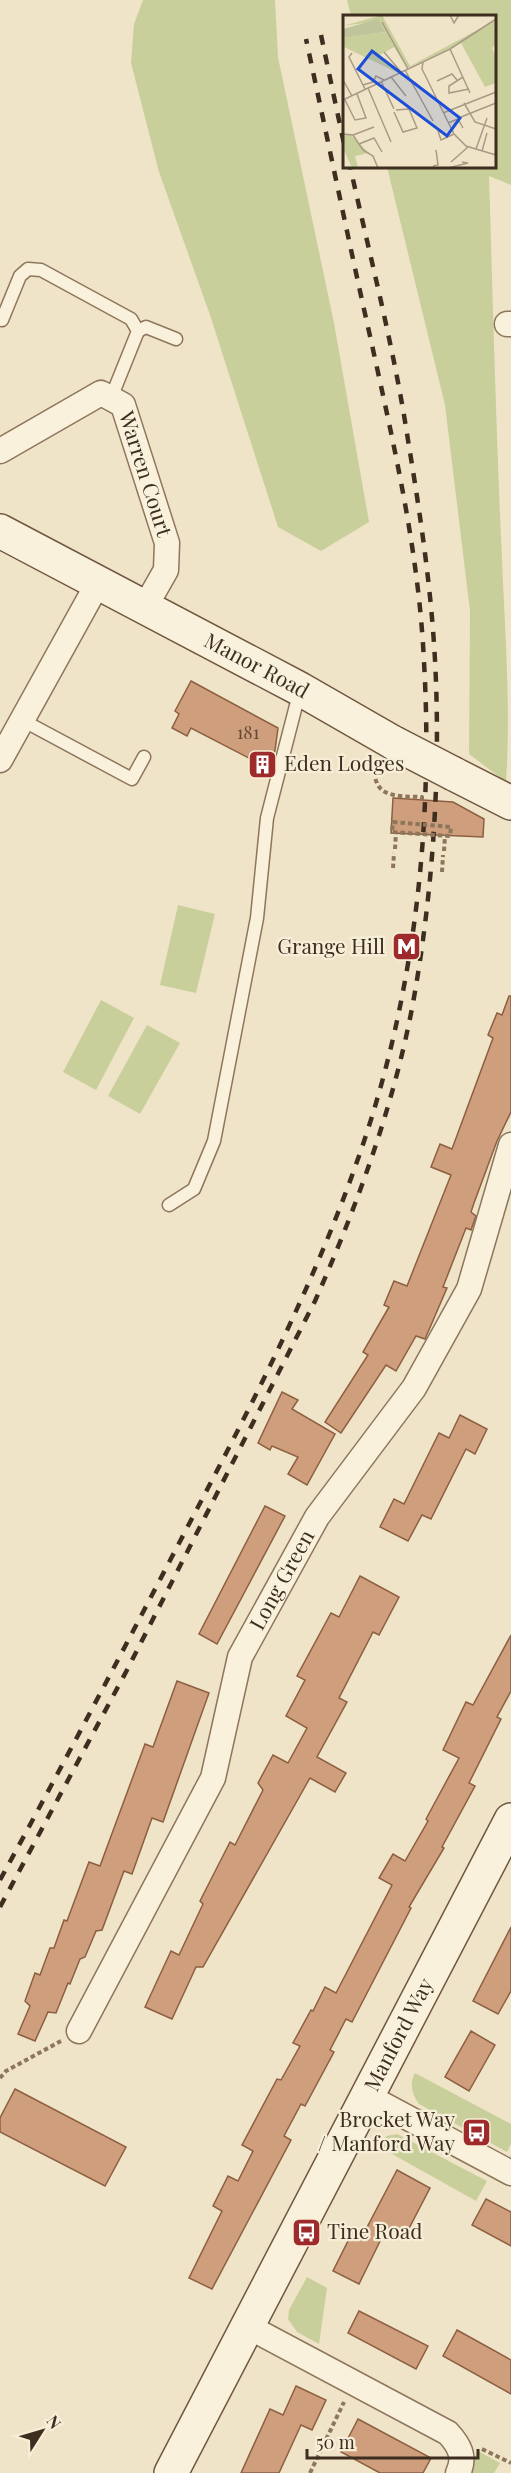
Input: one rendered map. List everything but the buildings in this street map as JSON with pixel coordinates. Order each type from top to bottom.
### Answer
[{"type":"street","name":"Warren Court","points":[[0,451],[101,393],[123,405],[167,543],[166,570],[145,607]]},
{"type":"street","name":"Manor Road","points":[[0,531],[300,689],[394,743],[511,803]]},
{"type":"street","points":[[0,760],[98,583]]},
{"type":"street","name":"Long Green","points":[[79,2031],[213,1778],[240,1657],[317,1517],[414,1388],[469,1289],[511,1145]]},
{"type":"street","name":"Manford Way","points":[[171,2473],[369,2097],[511,1820]]},
{"type":"street","points":[[369,2097],[511,2173]]},
{"type":"street","points":[[249,2327],[448,2433],[458,2445],[462,2456],[458,2473]]},
{"type":"lane","points":[[2,320],[20,276],[28,269],[41,270],[131,320],[138,331]]},
{"type":"lane","points":[[111,398],[138,331],[146,327],[176,339]]},
{"type":"lane","points":[[169,1205],[194,1189],[214,1141],[257,918],[267,818],[300,689]]},
{"type":"lane","points":[[22,720],[132,779],[144,757]]},
{"type":"path","points":[[393,822],[451,827],[450,836],[396,832],[392,831],[393,822]]},
{"type":"path","points":[[393,868],[396,832]]},
{"type":"path","points":[[441,872],[445,836]]},
{"type":"path","points":[[0,2078],[6,2071],[79,2031]]},
{"type":"path","points":[[310,2473],[353,2382]]},
{"type":"green space","points":[[143,0],[275,0],[278,57],[334,323],[369,522],[321,551],[278,527],[210,315],[159,172],[131,63],[134,24]]},
{"type":"green space","points":[[347,0],[511,0],[511,185],[489,176],[507,671],[506,782],[469,754],[470,611],[445,405],[387,168],[496,168],[496,15],[351,15]]},
{"type":"green space","points":[[178,905],[215,914],[196,993],[160,985]]},
{"type":"green space","points":[[101,1000],[134,1018],[96,1090],[63,1072]]},
{"type":"green space","points":[[147,1025],[180,1043],[140,1114],[108,1096]]},
{"type":"green space","points":[[415,2073],[511,2124],[511,2144],[507,2152],[419,2104],[412,2089]]},
{"type":"green space","points":[[397,2134],[487,2181],[476,2201],[376,2145],[387,2136]]},
{"type":"green space","points":[[307,2277],[327,2288],[319,2344],[297,2332],[288,2319],[289,2310]]},
{"type":"green space","points":[[478,2451],[500,2463],[494,2473],[467,2473]]},
{"type":"railway","points":[[321,35],[343,139]]},
{"type":"railway","points":[[0,1880],[239,1429],[310,1280],[369,1126],[399,1013],[409,955],[418,897],[426,779],[424,662],[417,582],[397,463],[306,39]]},
{"type":"railway","points":[[0,1907],[127,1670],[315,1301],[373,1155],[396,1079],[413,1003],[426,918],[436,788],[437,702],[431,605],[417,495],[402,406],[389,337],[350,168]]},
{"type":"place","name":"Eden Lodges","points":[[263,764]]},
{"type":"place","name":"Grange Hill","points":[[406,947]]},
{"type":"place","name":"Brocket Way / Manford Way","points":[[476,2132]]},
{"type":"place","name":"Tine Road","points":[[306,2232]]}]
